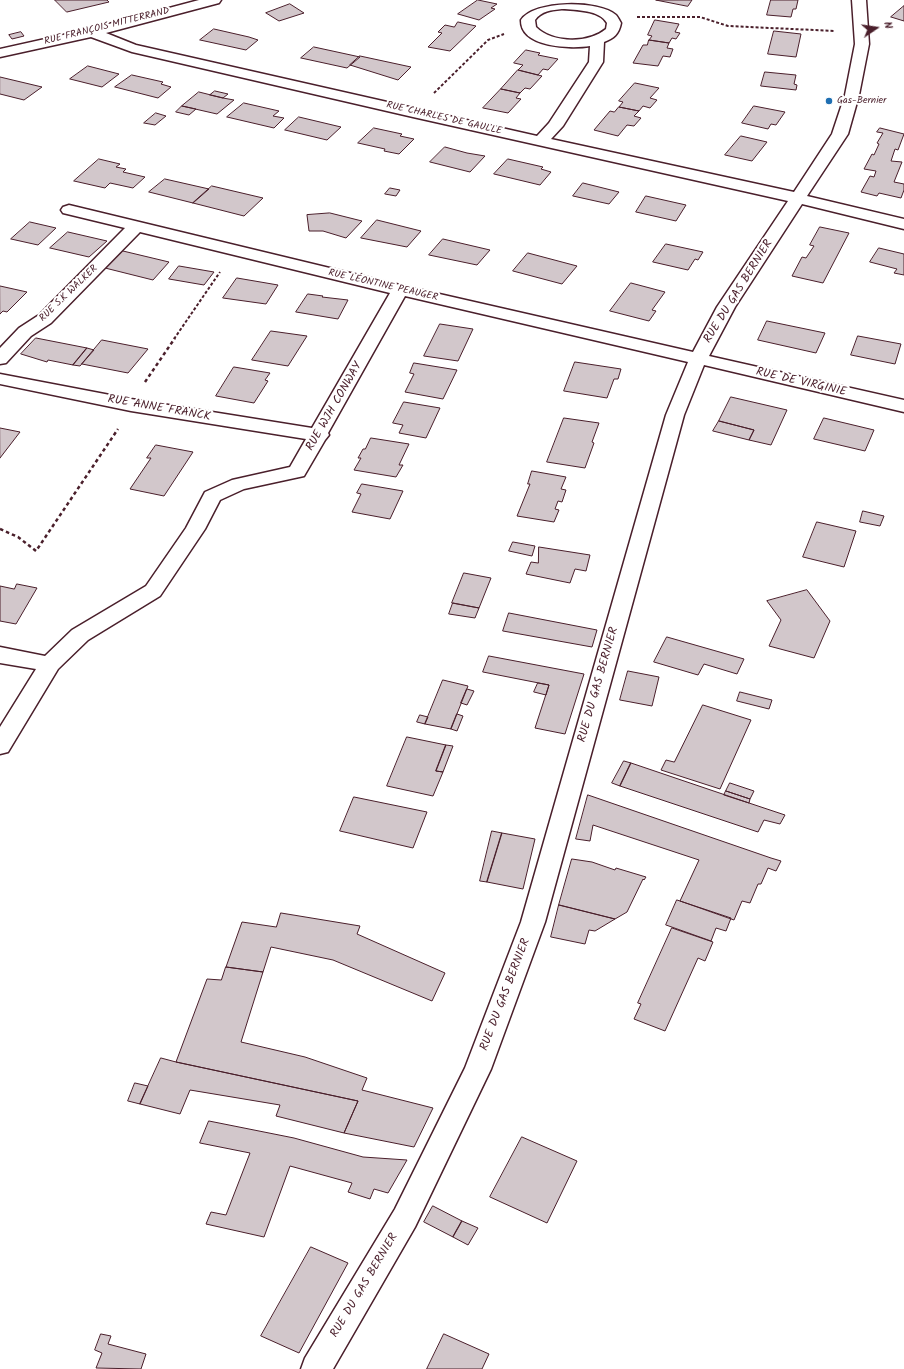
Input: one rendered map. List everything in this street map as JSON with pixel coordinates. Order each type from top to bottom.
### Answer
[{"type":"street","name":"RUE FRANÇOIS MITTERRAND","points":[[0,52],[92,33],[214,0]]},
{"type":"street","name":"RUE DU GAS BERNIER","points":[[316,1369],[405,1218],[478,1069],[533,922],[675,415],[698,359],[726,307],[840,134],[852,95],[862,44],[859,0]]},
{"type":"street","points":[[562,5],[574,5],[597,9],[611,18],[614,24],[612,30],[607,36],[597,40],[577,43],[555,42],[542,38],[533,33],[528,27],[527,21],[531,15],[539,10],[562,5]]},
{"type":"street","name":"RUE CHARLES DE GAULLE","points":[[92,33],[132,48],[413,113],[798,198],[904,224]]},
{"type":"street","points":[[541,141],[555,126],[596,62],[597,40]]},
{"type":"street","name":"RUE LÉONTINE PEAUGER","points":[[69,210],[400,290],[698,359]]},
{"type":"street","name":"RUE S.K WALKER","points":[[0,359],[25,332],[45,319],[137,226]]},
{"type":"street","name":"RUE WJH CONWAY","points":[[0,746],[50,664],[80,635],[153,591],[195,529],[212,496],[239,484],[297,472],[320,435],[400,290]]},
{"type":"street","name":"RUE DE VIRGINIE","points":[[698,359],[904,406]]},
{"type":"street","name":"RUE ANNE FRANCK","points":[[0,379],[130,405],[320,435]]},
{"type":"street","points":[[0,655],[50,664]]},
{"type":"path","points":[[611,18],[655,16],[700,17],[728,26],[861,32]]},
{"type":"path","points":[[413,113],[488,40],[528,27]]},
{"type":"building","points":[[55,0],[107,0],[109,2],[67,12]]},
{"type":"building","points":[[478,0],[497,4],[491,8],[495,9],[479,20],[458,14]]},
{"type":"building","points":[[656,0],[692,0],[688,6]]},
{"type":"building","points":[[771,0],[798,0],[796,9],[793,9],[791,17],[767,15]]},
{"type":"building","points":[[290,4],[304,13],[279,21],[266,13]]},
{"type":"building","points":[[904,6],[904,21],[891,17]]},
{"type":"building","points":[[655,20],[679,24],[675,32],[680,33],[676,39],[672,38],[669,43],[649,40],[652,36],[648,35]]},
{"type":"building","points":[[458,22],[476,26],[450,51],[428,47],[442,33],[438,32],[445,25],[454,27]]},
{"type":"building","points":[[214,29],[258,40],[246,50],[200,40]]},
{"type":"building","points":[[774,31],[801,34],[796,57],[768,54]]},
{"type":"building","points":[[21,32],[24,36],[12,39],[9,35]]},
{"type":"building","points":[[649,40],[669,43],[667,48],[673,49],[670,57],[663,56],[658,66],[633,63],[643,45],[647,45]]},
{"type":"building","points":[[314,47],[360,57],[347,68],[301,58]]},
{"type":"building","points":[[526,50],[540,53],[538,55],[558,59],[548,70],[543,69],[538,75],[518,70],[523,65],[514,63]]},
{"type":"building","points":[[360,56],[411,67],[398,80],[350,65]]},
{"type":"building","points":[[88,66],[119,74],[102,87],[70,79]]},
{"type":"building","points":[[518,70],[542,76],[530,89],[525,88],[520,93],[501,89]]},
{"type":"building","points":[[765,72],[796,75],[794,84],[797,85],[796,90],[761,86]]},
{"type":"building","points":[[132,75],[163,82],[161,84],[171,87],[158,98],[115,87]]},
{"type":"building","points":[[0,77],[42,87],[24,100],[0,94]]},
{"type":"building","points":[[635,83],[659,88],[650,98],[657,100],[650,108],[643,106],[639,111],[619,107],[623,102],[619,101]]},
{"type":"building","points":[[501,89],[520,93],[516,98],[521,99],[508,113],[483,108]]},
{"type":"building","points":[[215,91],[228,94],[223,98],[210,95]]},
{"type":"building","points":[[199,92],[234,100],[217,114],[182,106]]},
{"type":"building","points":[[244,103],[279,111],[273,116],[284,118],[274,128],[227,117]]},
{"type":"building","points":[[182,106],[196,109],[189,115],[176,112]]},
{"type":"building","points":[[754,106],[785,112],[776,125],[771,124],[768,129],[742,123]]},
{"type":"building","points":[[619,107],[639,111],[634,116],[641,118],[634,126],[627,125],[618,136],[594,130],[610,111],[614,112]]},
{"type":"building","points":[[156,113],[166,116],[155,125],[144,123]]},
{"type":"building","points":[[299,117],[341,127],[327,140],[285,130]]},
{"type":"building","points":[[374,128],[402,134],[400,136],[414,139],[399,154],[384,151],[385,149],[358,143]]},
{"type":"building","points":[[880,128],[904,134],[898,150],[895,149],[891,161],[902,162],[894,182],[904,184],[904,190],[901,198],[879,193],[877,196],[861,192],[870,176],[874,177],[876,171],[864,169],[872,154],[874,155],[879,144],[877,143],[883,133],[877,132]]},
{"type":"building","points":[[741,136],[767,142],[752,161],[725,155]]},
{"type":"building","points":[[445,147],[485,156],[470,172],[430,162]]},
{"type":"building","points":[[99,159],[120,164],[116,167],[126,169],[123,172],[145,177],[133,188],[110,183],[105,188],[74,181]]},
{"type":"building","points":[[508,159],[543,167],[541,169],[551,172],[540,185],[494,174]]},
{"type":"building","points":[[165,179],[209,189],[193,203],[149,192]]},
{"type":"building","points":[[583,183],[619,192],[609,204],[573,196]]},
{"type":"building","points":[[212,186],[263,198],[244,216],[193,203]]},
{"type":"building","points":[[390,188],[400,190],[396,196],[385,194]]},
{"type":"building","points":[[646,196],[686,205],[676,221],[636,212]]},
{"type":"building","points":[[330,213],[362,221],[346,238],[323,231],[309,231],[307,215]]},
{"type":"building","points":[[377,220],[421,231],[407,247],[361,238]]},
{"type":"building","points":[[30,222],[56,228],[38,245],[11,239]]},
{"type":"building","points":[[820,227],[849,233],[823,283],[792,276],[802,257],[806,258],[814,246],[810,245]]},
{"type":"building","points":[[68,232],[107,241],[89,257],[50,248]]},
{"type":"building","points":[[443,239],[490,250],[477,265],[429,255]]},
{"type":"building","points":[[666,244],[703,252],[698,260],[695,259],[688,270],[653,262]]},
{"type":"building","points":[[879,248],[904,254],[904,275],[894,273],[897,269],[870,262]]},
{"type":"building","points":[[123,251],[169,262],[153,280],[105,268]]},
{"type":"building","points":[[528,253],[577,266],[562,284],[513,271]]},
{"type":"building","points":[[179,266],[214,272],[204,285],[169,279]]},
{"type":"building","points":[[237,278],[278,285],[266,304],[223,298]]},
{"type":"building","points":[[631,283],[665,292],[652,310],[656,311],[649,321],[610,311]]},
{"type":"building","points":[[0,286],[27,292],[7,312],[3,311],[0,314]]},
{"type":"building","points":[[308,294],[348,300],[338,319],[296,312]]},
{"type":"building","points":[[767,321],[825,333],[816,353],[758,340]]},
{"type":"building","points":[[440,324],[473,329],[458,361],[424,356]]},
{"type":"building","points":[[271,331],[307,336],[288,366],[252,360]]},
{"type":"building","points":[[858,336],[901,344],[895,364],[851,355]]},
{"type":"building","points":[[36,338],[87,348],[73,365],[48,360],[47,362],[21,354]]},
{"type":"building","points":[[102,340],[148,349],[128,373],[82,364]]},
{"type":"building","points":[[87,348],[94,350],[80,366],[73,365]]},
{"type":"building","points":[[575,362],[621,369],[618,379],[614,379],[607,398],[564,391]]},
{"type":"building","points":[[414,363],[457,370],[443,399],[405,392],[414,374],[410,373]]},
{"type":"building","points":[[234,367],[270,373],[265,380],[268,381],[254,403],[216,396]]},
{"type":"building","points":[[731,397],[787,410],[771,445],[749,440],[754,430],[719,421]]},
{"type":"building","points":[[404,402],[440,408],[426,438],[399,433],[403,425],[393,423]]},
{"type":"building","points":[[564,418],[599,423],[585,468],[547,462]]},
{"type":"building","points":[[824,418],[874,430],[865,451],[814,439]]},
{"type":"building","points":[[719,421],[754,430],[749,440],[713,431]]},
{"type":"building","points":[[0,428],[20,432],[0,458]]},
{"type":"building","points":[[371,438],[409,444],[399,465],[403,465],[396,477],[354,470],[361,458],[358,458]]},
{"type":"building","points":[[156,445],[193,452],[164,496],[130,489],[151,458],[147,458]]},
{"type":"building","points":[[532,471],[566,477],[561,489],[566,490],[562,502],[558,501],[555,509],[559,510],[554,522],[517,516],[530,484],[528,484]]},
{"type":"building","points":[[362,484],[403,491],[390,519],[352,512],[361,494],[357,493]]},
{"type":"building","points":[[863,511],[884,516],[880,526],[860,522]]},
{"type":"building","points":[[817,522],[856,531],[844,567],[803,557]]},
{"type":"building","points":[[513,542],[535,546],[532,556],[509,551]]},
{"type":"building","points":[[539,547],[590,555],[586,571],[575,569],[570,583],[526,574],[531,562],[538,563]]},
{"type":"building","points":[[464,573],[491,578],[479,608],[452,603]]},
{"type":"building","points":[[17,584],[37,588],[16,624],[0,621],[0,586],[14,589]]},
{"type":"building","points":[[807,590],[830,621],[814,658],[769,646],[781,620],[767,601]]},
{"type":"building","points":[[453,603],[479,608],[475,618],[449,614]]},
{"type":"building","points":[[509,613],[597,630],[592,647],[503,631]]},
{"type":"building","points":[[667,637],[744,659],[737,674],[704,664],[698,675],[654,662]]},
{"type":"building","points":[[489,656],[584,674],[565,734],[535,728],[549,685],[483,672]]},
{"type":"building","points":[[628,671],[659,677],[652,706],[620,700]]},
{"type":"building","points":[[443,680],[468,686],[451,729],[425,724]]},
{"type":"building","points":[[538,683],[549,685],[546,695],[534,692]]},
{"type":"building","points":[[467,689],[474,691],[467,705],[461,703]]},
{"type":"building","points":[[740,692],[772,700],[769,709],[737,701]]},
{"type":"building","points":[[703,705],[751,720],[720,789],[661,770],[666,760],[674,762]]},
{"type":"building","points":[[457,714],[463,716],[457,731],[451,729]]},
{"type":"building","points":[[420,715],[428,717],[425,724],[417,722]]},
{"type":"building","points":[[407,737],[446,745],[436,771],[443,772],[433,796],[387,786]]},
{"type":"building","points":[[446,745],[453,746],[443,772],[436,771]]},
{"type":"building","points":[[624,761],[631,763],[620,786],[612,783]]},
{"type":"building","points":[[631,763],[785,815],[780,824],[764,820],[758,832],[620,786]]},
{"type":"building","points":[[730,783],[754,791],[750,799],[726,791]]},
{"type":"building","points":[[726,791],[750,799],[749,803],[724,795]]},
{"type":"building","points":[[588,795],[781,861],[776,871],[768,868],[761,884],[758,884],[750,903],[742,901],[734,920],[680,901],[699,860],[593,825],[590,841],[576,839]]},
{"type":"building","points":[[354,797],[427,812],[413,848],[340,831]]},
{"type":"building","points":[[492,831],[502,833],[487,882],[480,881]]},
{"type":"building","points":[[502,833],[535,839],[523,889],[487,882]]},
{"type":"building","points":[[572,859],[592,862],[615,870],[616,868],[646,877],[644,880],[643,879],[627,912],[615,919],[559,905]]},
{"type":"building","points":[[677,900],[731,918],[726,931],[716,928],[711,941],[666,925]]},
{"type":"building","points":[[559,905],[615,919],[595,931],[589,930],[585,944],[551,937]]},
{"type":"building","points":[[281,913],[360,926],[357,934],[445,973],[432,1001],[333,960],[271,947],[263,972],[226,967],[242,922],[276,927]]},
{"type":"building","points":[[672,928],[713,942],[705,961],[698,958],[665,1031],[634,1019],[641,1004],[638,1003]]},
{"type":"building","points":[[226,967],[263,972],[241,1042],[305,1057],[367,1078],[362,1090],[433,1108],[414,1147],[344,1133],[358,1101],[176,1062],[207,979],[221,980]]},
{"type":"building","points":[[161,1058],[358,1101],[344,1133],[276,1116],[280,1105],[190,1090],[180,1114],[140,1104]]},
{"type":"building","points":[[135,1083],[148,1086],[140,1104],[128,1101]]},
{"type":"building","points":[[209,1121],[294,1138],[363,1157],[407,1160],[388,1193],[374,1189],[370,1199],[348,1192],[352,1183],[290,1166],[264,1237],[206,1224],[211,1212],[226,1215],[250,1153],[200,1143]]},
{"type":"building","points":[[522,1137],[577,1161],[547,1223],[490,1197]]},
{"type":"building","points":[[433,1206],[462,1221],[453,1237],[424,1222]]},
{"type":"building","points":[[462,1221],[478,1228],[468,1245],[453,1237]]},
{"type":"building","points":[[311,1247],[348,1263],[299,1353],[261,1336]]},
{"type":"building","points":[[101,1334],[111,1336],[108,1344],[146,1354],[141,1369],[96,1368],[102,1353],[95,1350]]},
{"type":"building","points":[[444,1334],[489,1354],[482,1369],[427,1369]]},
{"type":"place","name":"Gas-Bernier","points":[[829,101]]}]
